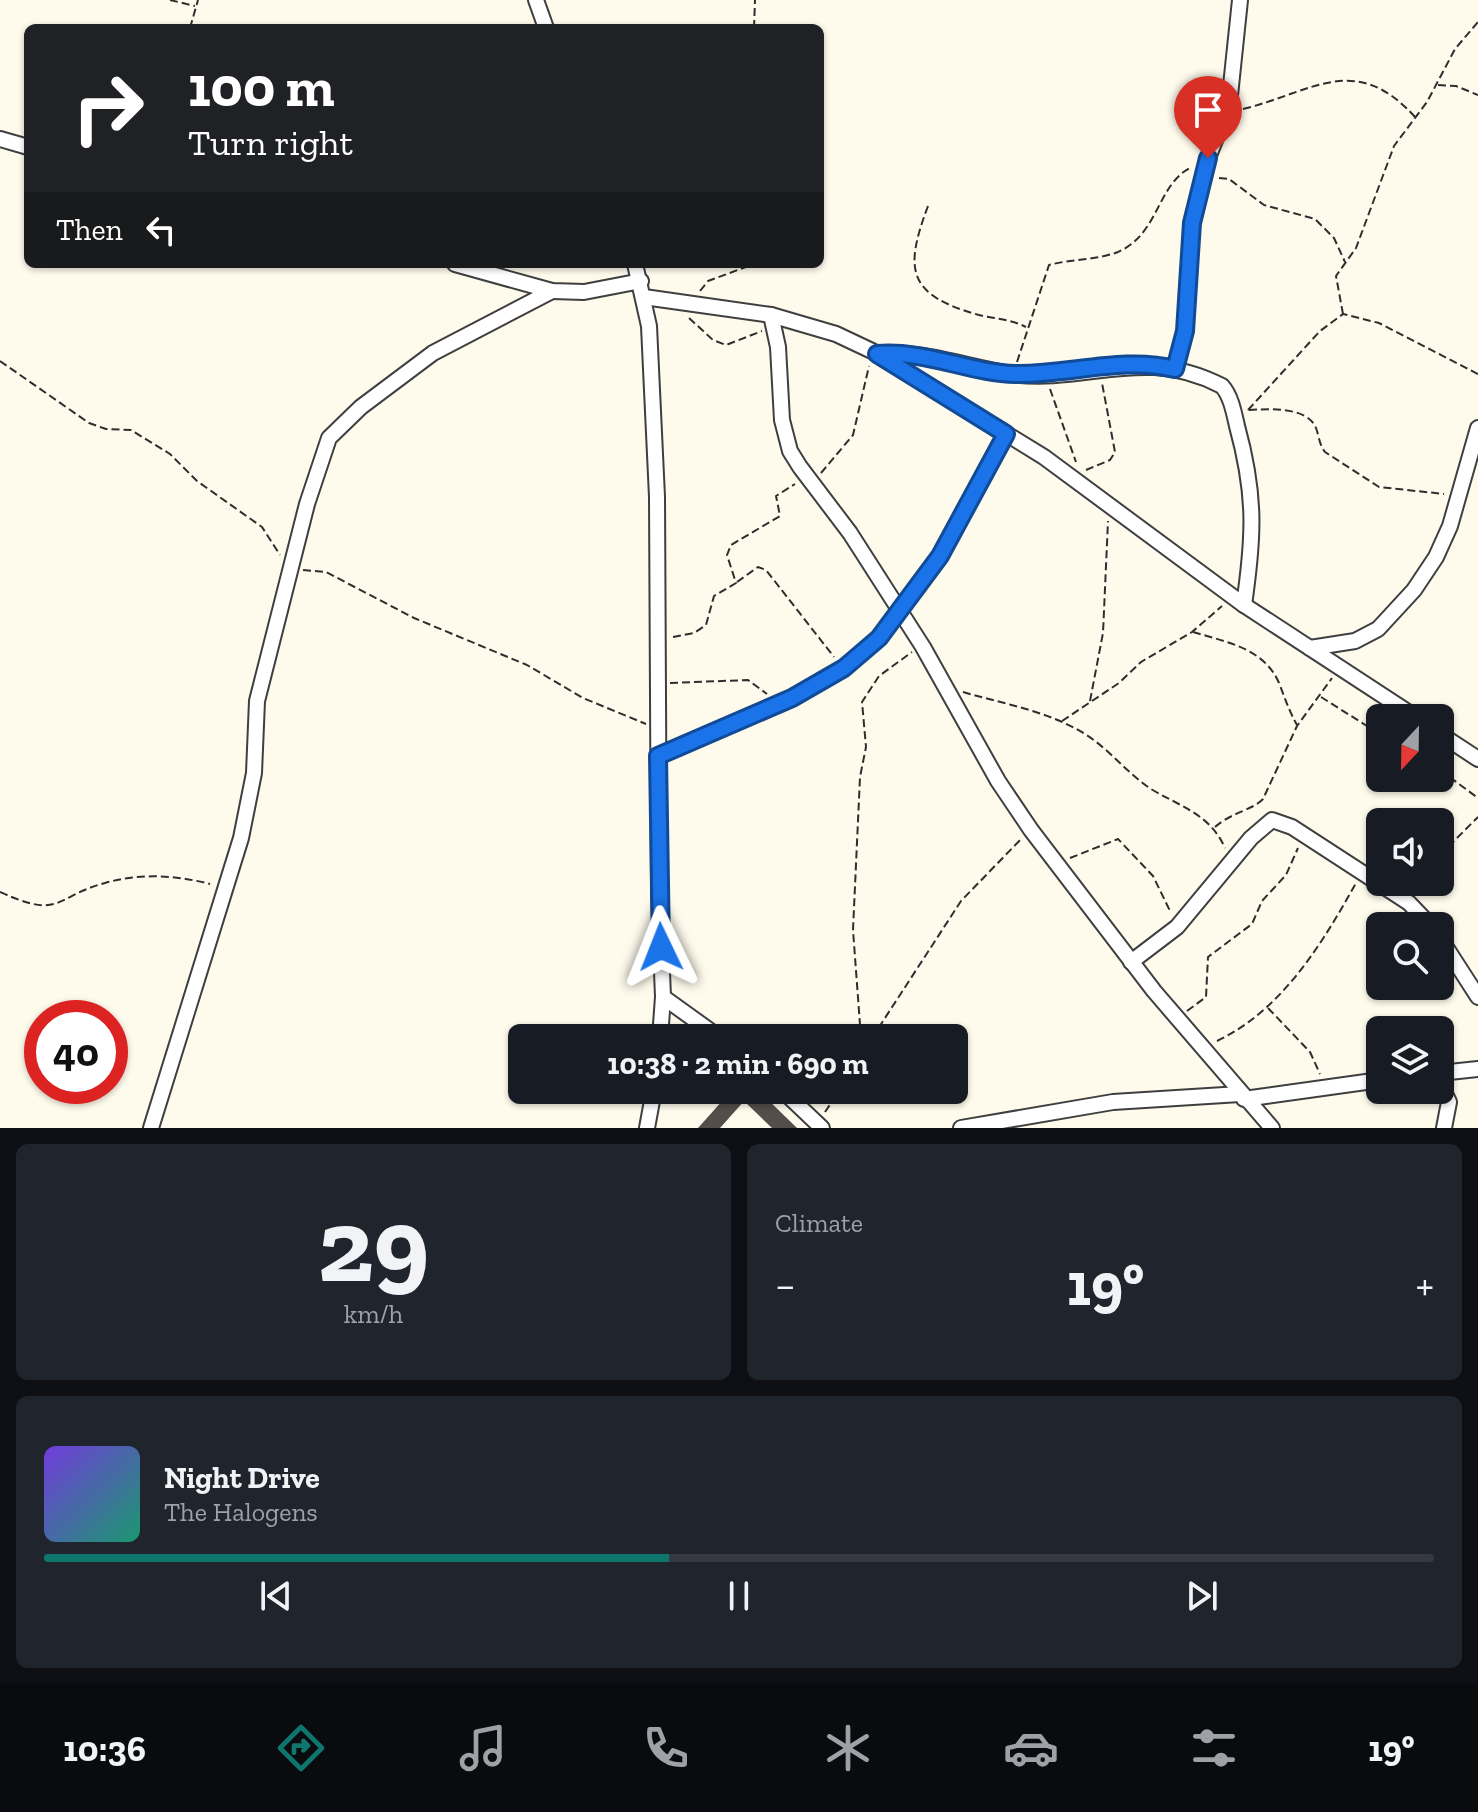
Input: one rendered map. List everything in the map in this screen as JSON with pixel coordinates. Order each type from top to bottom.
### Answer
[{"type":"street","points":[[536,0],[545,24]]},
{"type":"street","points":[[1175,369],[1185,331],[1192,223],[1199,186],[1224,120],[1233,84],[1240,0]]},
{"type":"street","points":[[0,139],[24,146]]},
{"type":"street","points":[[469,268],[552,291],[584,292],[641,281]]},
{"type":"street","points":[[636,268],[649,326],[657,497],[661,1024]]},
{"type":"street","points":[[151,1128],[241,838],[251,792],[255,712],[290,569],[329,438],[342,423],[433,353],[552,291]]},
{"type":"street","points":[[644,297],[694,303],[836,334],[875,352],[1108,502],[1238,601],[1396,704]]},
{"type":"street","points":[[772,319],[782,420],[790,451],[850,533],[923,647],[985,759],[1031,830],[1131,962],[1272,1128]]},
{"type":"street","points":[[875,352],[911,353],[1013,374],[1147,365],[1175,369],[1222,386],[1236,422],[1254,515],[1238,601]]},
{"type":"street","points":[[1310,648],[1355,641],[1391,617],[1436,557],[1460,493],[1478,428]]},
{"type":"street","points":[[658,756],[782,702],[844,668],[900,613],[940,556],[1006,434]]},
{"type":"street","points":[[1454,743],[1478,759]]},
{"type":"street","points":[[1131,962],[1177,927],[1260,828],[1272,820],[1305,836],[1409,903],[1418,912]]},
{"type":"street","points":[[1454,960],[1478,997]]},
{"type":"street","points":[[663,997],[701,1024]]},
{"type":"street","points":[[1454,1072],[1478,1069]]},
{"type":"street","points":[[961,1128],[1113,1102],[1242,1096],[1366,1082]]},
{"type":"street","points":[[647,1128],[651,1104]]},
{"type":"street","points":[[797,1104],[820,1126]]},
{"type":"street","points":[[1444,1128],[1449,1104]]},
{"type":"path","points":[[170,0],[196,6]]},
{"type":"path","points":[[191,24],[198,0]]},
{"type":"path","points":[[754,24],[755,0]]},
{"type":"path","points":[[1343,314],[1336,276],[1356,248],[1389,157],[1437,85],[1455,49],[1478,22]]},
{"type":"path","points":[[1224,120],[1240,110],[1269,104],[1326,81],[1377,84],[1415,117]]},
{"type":"path","points":[[1437,85],[1456,86],[1478,95]]},
{"type":"path","points":[[1013,374],[1049,265],[1110,254],[1127,246],[1151,225],[1177,177],[1208,158]]},
{"type":"path","points":[[1199,186],[1229,179],[1264,205],[1307,215],[1334,238],[1345,262]]},
{"type":"path","points":[[928,206],[913,247],[912,263],[919,283],[965,310],[1001,317],[1028,327]]},
{"type":"path","points":[[694,303],[708,281],[743,268]]},
{"type":"path","points":[[671,300],[713,340],[726,345],[749,339],[772,319]]},
{"type":"path","points":[[1343,314],[1379,323],[1478,374]]},
{"type":"path","points":[[1236,422],[1320,331],[1343,314]]},
{"type":"path","points":[[736,583],[727,555],[731,545],[780,516],[778,494],[809,480],[839,455],[853,435],[875,352]]},
{"type":"path","points":[[0,361],[89,423],[106,429],[131,430],[170,454],[197,481],[262,527],[290,569],[326,572],[414,618],[527,665],[583,698],[658,728]]},
{"type":"path","points":[[1047,373],[1080,473],[1110,460],[1115,452],[1102,394],[1105,368]]},
{"type":"path","points":[[1248,410],[1287,411],[1301,415],[1316,427],[1325,452],[1379,487],[1460,493]]},
{"type":"path","points":[[1090,702],[1103,633],[1108,502]]},
{"type":"path","points":[[656,639],[702,629],[714,596],[758,567],[766,570],[784,597],[844,668]]},
{"type":"path","points":[[1061,722],[1119,683],[1141,662],[1238,601]]},
{"type":"path","points":[[1192,632],[1231,644],[1262,659],[1270,668],[1297,726]]},
{"type":"path","points":[[860,1024],[853,930],[856,827],[866,747],[862,702],[869,687],[889,667],[923,647]]},
{"type":"path","points":[[1214,828],[1233,812],[1257,806],[1263,799],[1297,726],[1320,697],[1338,666]]},
{"type":"path","points":[[657,684],[748,680],[782,702]]},
{"type":"path","points":[[947,687],[1061,722],[1099,744],[1148,787],[1198,814],[1214,828],[1230,863]]},
{"type":"path","points":[[1320,697],[1366,725]]},
{"type":"path","points":[[1454,780],[1478,798]]},
{"type":"path","points":[[1454,841],[1478,817]]},
{"type":"path","points":[[881,1024],[961,901],[1031,830]]},
{"type":"path","points":[[1180,1016],[1206,997],[1208,957],[1252,924],[1262,901],[1286,875],[1305,836]]},
{"type":"path","points":[[1060,868],[1073,855],[1101,848],[1118,839],[1153,876],[1177,927]]},
{"type":"path","points":[[1205,1046],[1230,1035],[1267,1007],[1309,959],[1361,874]]},
{"type":"path","points":[[0,892],[45,906],[65,903],[98,885],[126,878],[161,875],[223,888]]},
{"type":"path","points":[[1267,1007],[1310,1052],[1317,1064],[1319,1087]]},
{"type":"path","points":[[820,1126],[832,1104]]},
{"type":"building","points":[[719,1104],[741,1104],[720,1128],[698,1128]]},
{"type":"building","points":[[747,1104],[772,1104],[797,1128],[772,1128]]},
{"type":"route","points":[[661,947],[658,756],[792,698],[844,668],[879,638],[940,556],[990,458],[1006,434],[924,380],[877,354],[911,353],[1013,374],[1147,365],[1175,369],[1185,331],[1192,223],[1208,158]]}]
